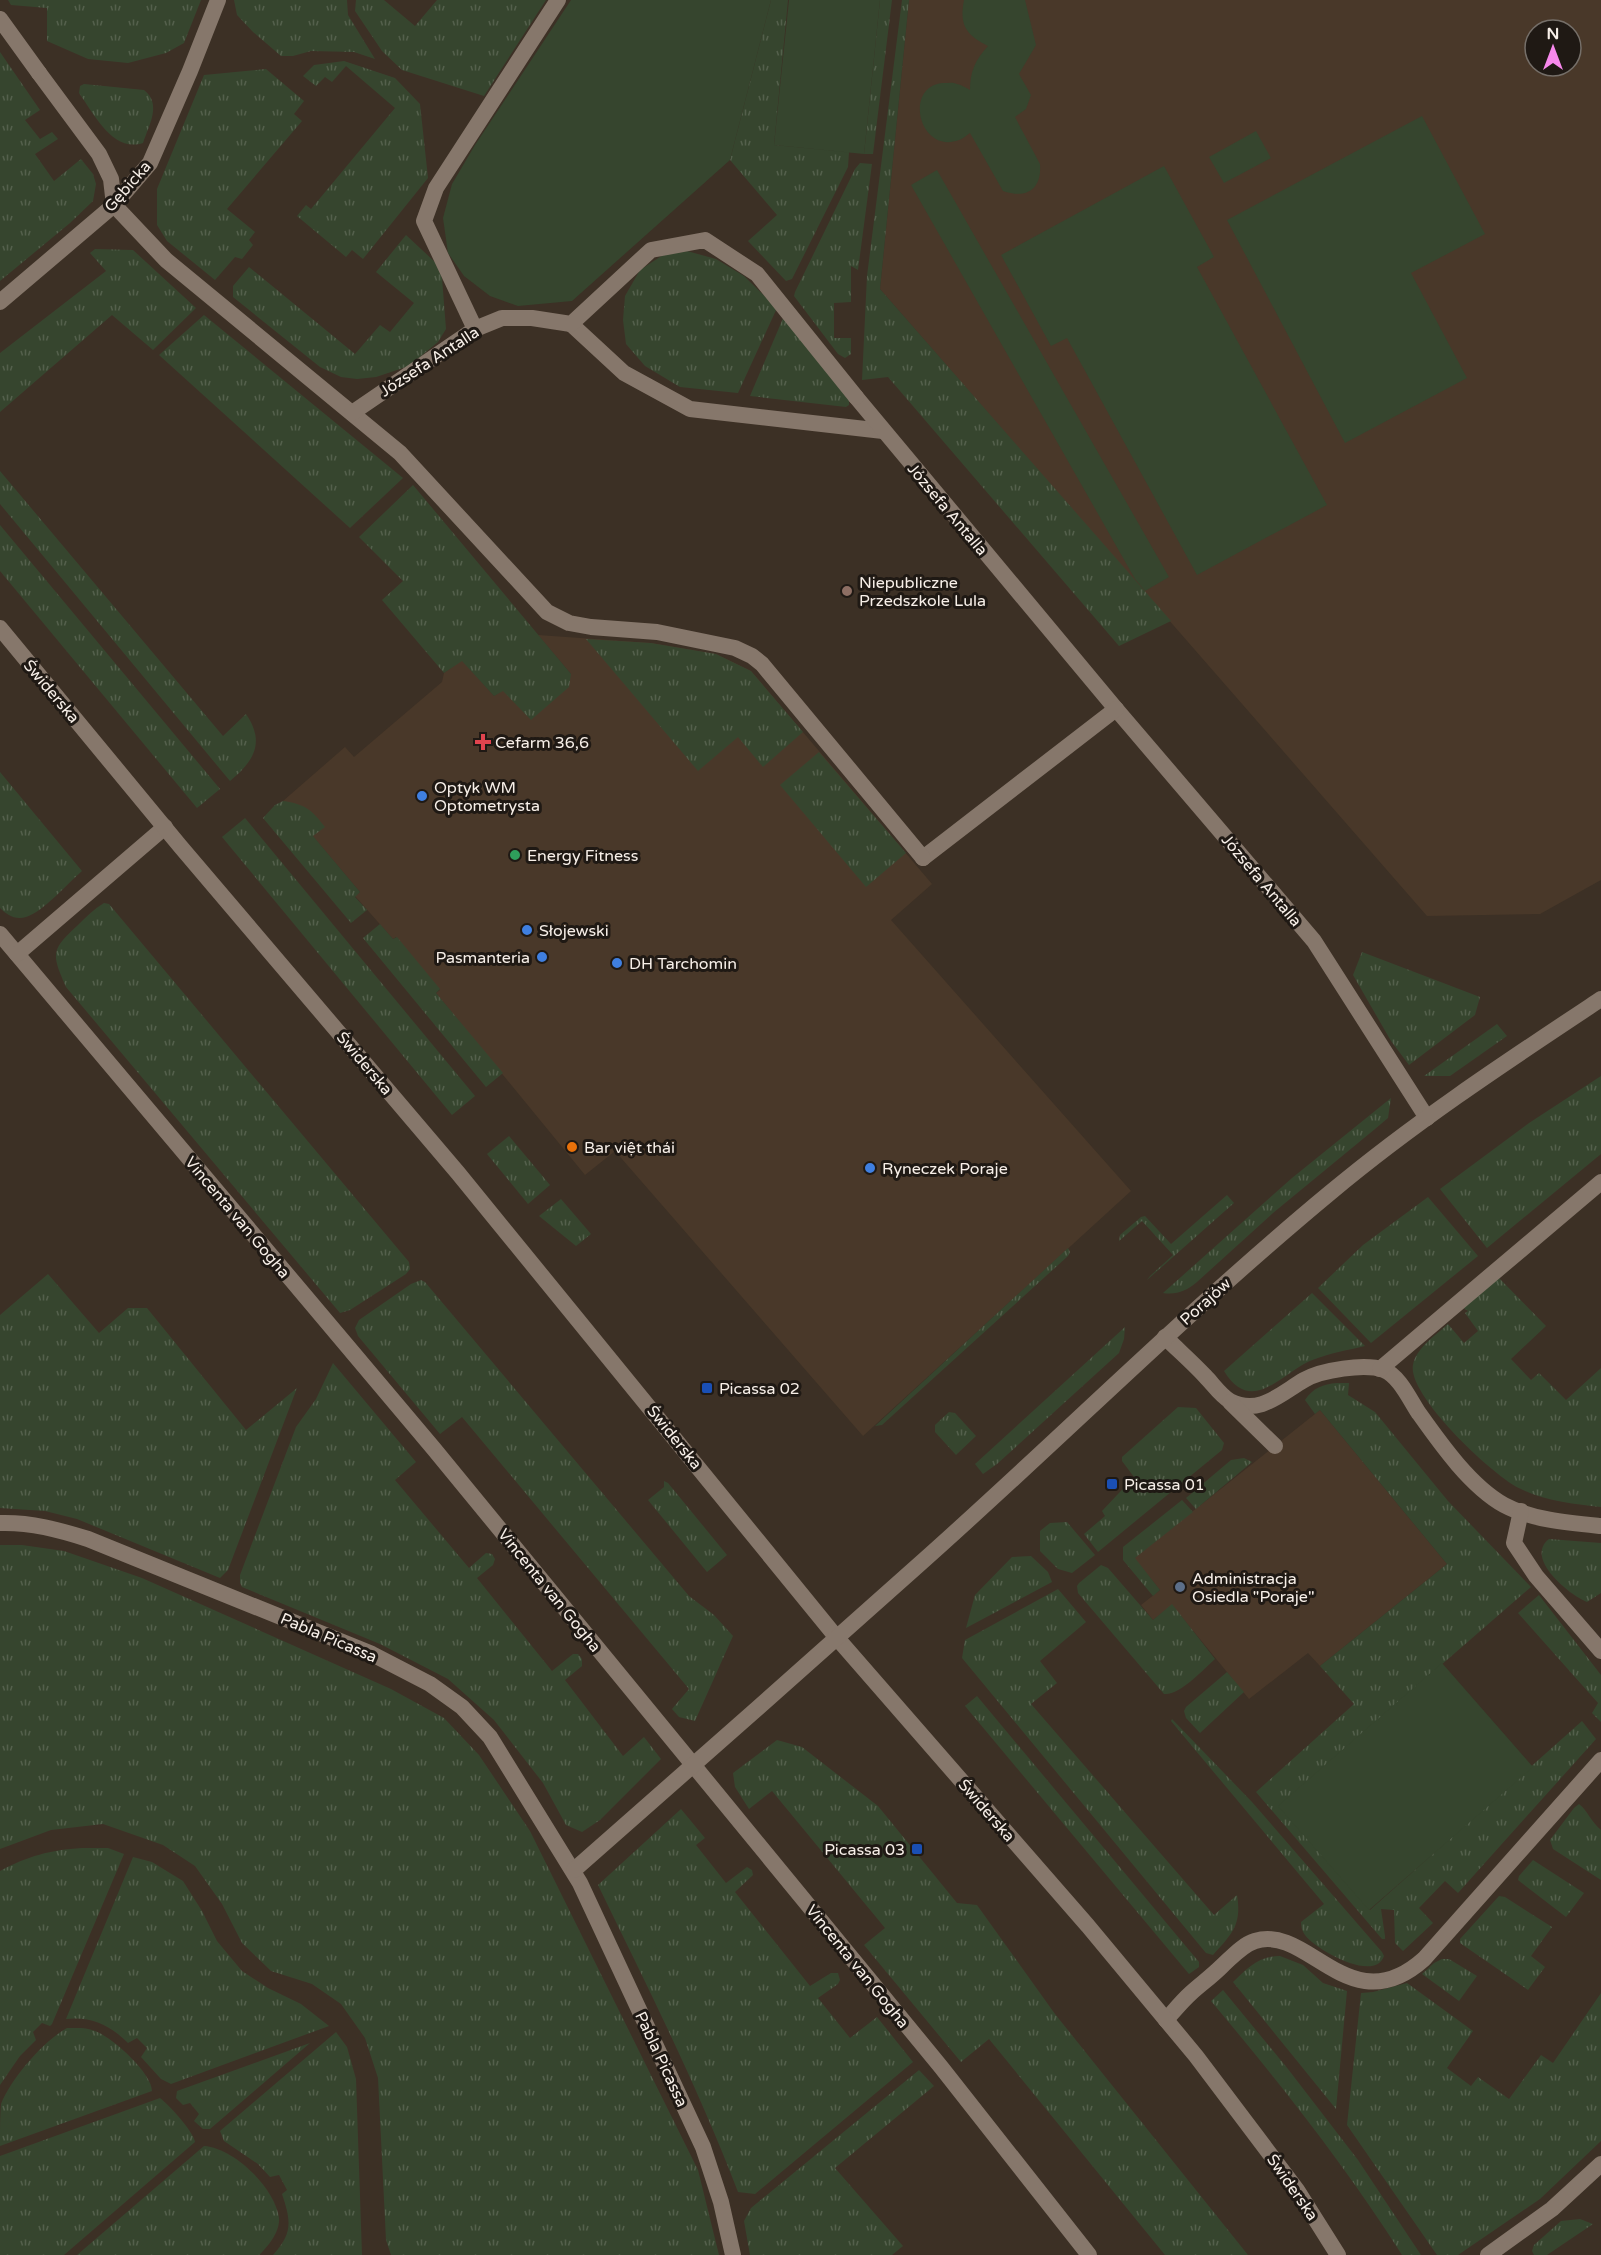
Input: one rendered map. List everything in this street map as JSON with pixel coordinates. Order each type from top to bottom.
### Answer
[{"type":"street","name":"Gębicka","points":[[0,302],[114,205],[150,163],[218,0]]},
{"type":"street","points":[[475,329],[424,221],[436,188],[558,0]]},
{"type":"street","points":[[0,19],[99,154],[111,180],[114,205],[166,260],[400,453],[547,612],[569,623],[657,632],[735,648],[752,656],[762,664],[923,858],[1116,709]]},
{"type":"street","name":"Józsefa Antalla","points":[[351,413],[475,329],[502,318],[532,318],[571,324],[651,250],[705,240],[758,274],[883,431],[1314,941],[1427,1118]]},
{"type":"street","points":[[571,324],[624,374],[690,409],[883,431]]},
{"type":"street","name":"Świderska","points":[[0,628],[458,1173],[837,1638],[1088,1926],[1196,2056],[1297,2190],[1338,2255]]},
{"type":"street","points":[[17,954],[165,827]]},
{"type":"street","name":"Vincenta van Gogha","points":[[0,934],[434,1449],[941,2067],[1089,2255]]},
{"type":"street","name":"Porajów","points":[[837,1638],[1165,1337],[1331,1191],[1462,1092],[1601,999]]},
{"type":"street","points":[[1380,1369],[1601,1182]]},
{"type":"street","points":[[1165,1337],[1275,1446]]},
{"type":"street","points":[[1227,1399],[1248,1407],[1259,1405],[1270,1402],[1306,1379],[1327,1372],[1350,1368],[1380,1369],[1395,1378],[1426,1422],[1478,1486],[1503,1504],[1562,1521],[1601,1526]]},
{"type":"street","points":[[1521,1511],[1514,1543],[1543,1585],[1601,1651]]},
{"type":"street","name":"Pabla Picassa","points":[[0,1523],[20,1523],[51,1528],[88,1539],[372,1654],[430,1684],[462,1707],[490,1737],[574,1870],[703,2147],[721,2202],[733,2255]]},
{"type":"street","points":[[574,1870],[837,1638]]},
{"type":"street","points":[[1166,2020],[1190,1994],[1238,1951],[1252,1942],[1265,1939],[1285,1943],[1354,1979],[1386,1979],[1411,1970],[1424,1959],[1601,1760]]},
{"type":"street","points":[[1488,2255],[1552,2209],[1601,2164]]},
{"type":"shaded area","points":[[909,0],[1601,0],[1601,880],[1540,914],[1427,916],[880,289]]},
{"type":"shaded area","points":[[538,635],[651,643],[716,654],[751,671],[932,884],[891,920],[1131,1191],[863,1436],[615,1151],[585,1175],[436,993],[440,990],[396,937],[393,939],[355,896],[360,892],[283,801],[345,747],[354,757],[442,682],[444,673],[462,660],[494,696],[503,690],[571,674]]},
{"type":"shaded area","points":[[1320,1410],[1447,1564],[1320,1666],[1308,1653],[1249,1699],[1172,1605],[1153,1620],[1141,1605],[1160,1590],[1134,1558]]},
{"type":"green space","points":[[8,0],[201,0],[184,43],[166,53],[128,63],[88,59],[47,41],[47,8],[11,5]]},
{"type":"green space","points":[[234,0],[347,0],[348,15],[375,59],[354,52],[311,51],[293,56],[281,56],[237,15]]},
{"type":"green space","points":[[356,0],[384,0],[415,26],[437,0],[546,0],[484,96],[402,70],[382,51],[355,11]]},
{"type":"green space","points":[[571,0],[771,0],[730,160],[572,301],[518,306],[490,296],[464,276],[448,253],[443,218],[452,184],[475,145]]},
{"type":"green space","points":[[771,0],[788,0],[774,145],[849,152],[848,167],[792,279],[786,281],[748,241],[777,215],[730,160]]},
{"type":"green space","points":[[789,0],[880,0],[864,154],[774,145]]},
{"type":"green space","points":[[880,0],[892,0],[873,154],[864,154]]},
{"type":"green space","points":[[902,0],[909,0],[880,289],[1171,621],[1119,646],[888,377],[862,380],[867,276]]},
{"type":"green space","points":[[964,0],[1025,0],[1036,45],[1019,74],[1031,95],[1026,109],[1015,117],[1040,164],[1040,173],[1035,186],[1025,193],[1003,191],[970,133],[960,139],[945,142],[934,138],[926,129],[921,118],[920,106],[923,95],[931,87],[952,83],[970,90],[974,66],[988,46],[974,38],[966,28],[963,16]]},
{"type":"green space","points":[[0,52],[40,110],[25,120],[40,139],[52,132],[58,139],[35,154],[54,181],[81,159],[93,174],[96,184],[93,201],[0,281]]},
{"type":"green space","points":[[344,61],[395,78],[420,104],[428,178],[363,259],[352,250],[346,257],[297,216],[306,205],[311,209],[395,108],[346,66],[332,82],[325,77],[316,86],[303,76],[314,65]]},
{"type":"green space","points":[[266,69],[304,101],[294,114],[302,121],[227,209],[255,232],[249,240],[253,245],[242,259],[235,257],[215,280],[167,241],[157,225],[157,189],[204,75]]},
{"type":"green space","points":[[84,84],[144,90],[153,108],[151,122],[143,143],[132,145],[122,142],[105,130],[79,93],[80,86]]},
{"type":"green space","points":[[1422,116],[1485,234],[1411,273],[1467,378],[1345,443],[1227,220]]},
{"type":"green space","points":[[1256,131],[1271,158],[1224,183],[1209,157]]},
{"type":"green space","points":[[860,163],[872,164],[858,270],[851,266],[851,302],[834,303],[834,338],[851,338],[851,354],[845,358],[838,354],[794,296],[855,169]]},
{"type":"green space","points":[[1164,166],[1214,257],[1197,267],[1327,505],[1197,575],[1067,338],[1051,346],[1001,255]]},
{"type":"green space","points":[[937,170],[1169,577],[1145,591],[1135,579],[911,185]]},
{"type":"green space","points":[[406,235],[436,263],[442,278],[446,329],[438,342],[409,366],[376,377],[357,379],[341,377],[320,367],[233,297],[233,286],[249,267],[355,354],[380,325],[390,332],[414,303],[376,272]]},
{"type":"green space","points":[[95,249],[133,250],[196,308],[153,350],[112,315],[0,412],[0,353],[106,271],[90,253]]},
{"type":"green space","points":[[687,251],[716,259],[744,276],[777,308],[738,393],[680,387],[645,366],[626,344],[623,320],[625,296],[640,270],[663,255]]},
{"type":"green space","points":[[204,315],[403,478],[350,528],[159,355]]},
{"type":"green space","points":[[784,316],[849,400],[849,405],[846,407],[750,396]]},
{"type":"green space","points":[[0,471],[223,736],[246,714],[252,724],[256,743],[245,767],[230,781],[0,504]]},
{"type":"green space","points":[[413,485],[571,674],[569,687],[531,720],[503,691],[494,696],[462,661],[444,673],[382,600],[403,581],[359,537]]},
{"type":"green space","points":[[0,525],[220,789],[197,808],[0,571]]},
{"type":"green space","points":[[586,639],[651,643],[716,654],[751,671],[803,732],[763,767],[738,737],[698,771]]},
{"type":"green space","points":[[819,752],[906,853],[866,887],[780,785]]},
{"type":"green space","points":[[0,772],[82,871],[40,909],[22,918],[5,913],[0,908]]},
{"type":"green space","points":[[283,801],[307,809],[325,827],[313,836],[360,892],[355,897],[367,910],[351,923],[263,818],[275,805]]},
{"type":"green space","points":[[245,818],[475,1096],[452,1115],[222,837]]},
{"type":"green space","points":[[104,903],[109,904],[409,1262],[410,1269],[406,1274],[350,1310],[340,1313],[66,987],[56,959],[58,947],[93,910]]},
{"type":"green space","points":[[380,924],[393,939],[397,937],[440,989],[436,993],[503,1073],[486,1087],[363,938]]},
{"type":"green space","points":[[1362,952],[1480,997],[1475,1015],[1409,1065],[1391,1041],[1353,975]]},
{"type":"green space","points":[[1497,1024],[1507,1036],[1450,1076],[1424,1076]]},
{"type":"green space","points":[[1601,1076],[1601,1154],[1487,1248],[1440,1189],[1529,1123]]},
{"type":"green space","points":[[1391,1098],[1388,1118],[1273,1213],[1197,1282],[1181,1292],[1163,1293],[1292,1178]]},
{"type":"green space","points":[[509,1136],[550,1185],[528,1204],[487,1154]]},
{"type":"green space","points":[[1227,1195],[1234,1203],[1147,1280],[1173,1255],[1142,1221],[1119,1241],[1120,1235],[1145,1216],[1171,1244]]},
{"type":"green space","points":[[1428,1197],[1478,1256],[1371,1343],[1318,1288],[1363,1245]]},
{"type":"green space","points":[[561,1199],[591,1234],[576,1246],[539,1216]]},
{"type":"green space","points":[[1068,1248],[1070,1252],[1068,1256],[882,1425],[875,1426]]},
{"type":"green space","points":[[48,1274],[99,1333],[128,1308],[147,1308],[246,1430],[297,1388],[228,1570],[220,1578],[77,1519],[45,1511],[0,1508],[0,1315]]},
{"type":"green space","points":[[1499,1278],[1546,1326],[1511,1359],[1531,1380],[1539,1373],[1566,1400],[1601,1368],[1601,1507],[1540,1496],[1508,1481],[1455,1434],[1437,1414],[1415,1378],[1413,1365],[1418,1353],[1448,1324],[1464,1343],[1478,1331],[1465,1313],[1468,1311],[1462,1307]]},
{"type":"green space","points":[[421,1280],[689,1596],[714,1615],[733,1636],[695,1721],[679,1717],[672,1709],[689,1689],[462,1417],[440,1434],[358,1336],[355,1328],[359,1320],[411,1284]]},
{"type":"green space","points":[[1312,1293],[1365,1346],[1315,1359],[1268,1387],[1257,1391],[1246,1390],[1235,1384],[1224,1371]]},
{"type":"green space","points":[[1125,1327],[1119,1353],[997,1464],[983,1474],[975,1464]]},
{"type":"green space","points":[[333,1363],[416,1462],[395,1480],[469,1568],[486,1553],[492,1554],[495,1559],[493,1565],[477,1578],[552,1671],[573,1654],[578,1654],[582,1659],[582,1666],[565,1680],[623,1756],[644,1737],[661,1759],[600,1820],[582,1832],[566,1825],[543,1783],[494,1720],[448,1679],[380,1644],[242,1587],[240,1575],[296,1427],[316,1399]]},
{"type":"green space","points":[[1349,1383],[1348,1395],[1375,1412],[1448,1501],[1531,1587],[1279,1806],[1370,1910],[1582,1721],[1596,1739],[1458,1893],[1445,1881],[1419,1908],[1433,1923],[1403,1951],[1395,1943],[1394,1910],[1381,1909],[1385,1936],[1385,1939],[1382,1939],[1256,1792],[1354,1704],[1320,1666],[1447,1564],[1320,1410],[1315,1414],[1305,1400],[1319,1387]]},
{"type":"green space","points":[[1178,1407],[1196,1408],[1224,1443],[1222,1450],[1098,1552],[1084,1534],[1105,1516],[1102,1511],[1134,1477],[1122,1461],[1122,1457]]},
{"type":"green space","points":[[949,1412],[955,1413],[976,1436],[956,1455],[935,1432],[935,1425]]},
{"type":"green space","points":[[1244,1458],[1252,1462],[1196,1509],[1186,1498],[1231,1460]]},
{"type":"green space","points":[[664,1481],[727,1555],[707,1572],[648,1500],[664,1487]]},
{"type":"green space","points":[[1182,1500],[1193,1512],[1135,1558],[1160,1590],[1153,1596],[1123,1560],[1123,1547]]},
{"type":"green space","points":[[1067,1522],[1095,1555],[1072,1573],[1058,1569],[1040,1551],[1040,1531],[1050,1523]]},
{"type":"green space","points":[[1549,1539],[1601,1543],[1601,1593],[1587,1602],[1560,1584],[1545,1565],[1542,1556],[1543,1547]]},
{"type":"green space","points":[[0,1545],[22,1545],[64,1551],[142,1578],[391,1689],[444,1718],[479,1755],[530,1831],[698,2170],[719,2255],[391,2255],[386,2240],[378,2078],[365,2038],[341,2004],[312,1984],[271,1971],[242,1943],[222,1904],[195,1866],[163,1845],[103,1824],[51,1830],[0,1849]]},
{"type":"green space","points":[[1031,1556],[1048,1572],[1052,1582],[966,1628],[975,1595],[1012,1557]]},
{"type":"green space","points":[[1101,1565],[1108,1568],[1153,1620],[1172,1604],[1215,1659],[1177,1691],[1164,1694],[1078,1593],[1079,1583]]},
{"type":"green space","points":[[1058,1589],[1086,1622],[1040,1661],[1057,1683],[1031,1704],[1214,1915],[1237,1895],[1237,1922],[1213,1955],[1206,1953],[962,1658],[965,1640]]},
{"type":"green space","points":[[1539,1595],[1601,1675],[1601,1722],[1592,1713],[1598,1703],[1518,1613]]},
{"type":"green space","points":[[1442,1663],[1533,1767],[1369,1910],[1278,1806]]},
{"type":"green space","points":[[1227,1672],[1244,1692],[1200,1733],[1186,1718],[1184,1711]]},
{"type":"green space","points":[[977,1696],[1199,1962],[1199,1967],[1189,1974],[965,1706]]},
{"type":"green space","points":[[1172,1719],[1252,1802],[1382,1952],[1384,1956],[1378,1963],[1369,1966],[1345,1961],[1321,1948],[1305,1935],[1301,1922],[1324,1904],[1171,1721]]},
{"type":"green space","points":[[777,1740],[802,1747],[878,1806],[957,1903],[977,1905],[1055,2014],[1248,2255],[1165,2255],[989,2039],[961,2062],[864,1945],[885,1928],[772,1791],[749,1809],[735,1787],[733,1773]]},
{"type":"green space","points":[[1579,1804],[1601,1830],[1601,1880],[1553,1849],[1550,1840]]},
{"type":"green space","points":[[681,1809],[705,1838],[696,1845],[726,1883],[747,1867],[752,1870],[753,1875],[735,1892],[810,1986],[831,1973],[838,1973],[840,1980],[838,1984],[818,1998],[850,2038],[877,2017],[913,2062],[755,2194],[738,2192],[689,2075],[598,1885]]},
{"type":"green space","points":[[82,1848],[108,1848],[124,1854],[52,2024],[50,2026],[42,2023],[33,2032],[36,2040],[20,2056],[0,2085],[0,1871],[20,1861],[40,1855]]},
{"type":"green space","points":[[133,1857],[152,1862],[183,1881],[217,1941],[242,1971],[268,1988],[301,2004],[329,2026],[171,2084],[161,2079],[141,2057],[147,2048],[137,2038],[128,2043],[100,2023],[84,2019],[66,2019]]},
{"type":"green space","points":[[1533,1860],[1584,1893],[1566,1917],[1518,1880]]},
{"type":"green space","points":[[1499,1896],[1505,1897],[1552,1927],[1531,1956],[1545,1967],[1528,1990],[1460,1943],[1460,1939]]},
{"type":"green space","points":[[1280,1956],[1303,1965],[1323,1983],[1347,1991],[1336,2109],[1233,1982],[1259,1961]]},
{"type":"green space","points":[[1442,1959],[1449,1959],[1477,1976],[1459,2001],[1422,1974]]},
{"type":"green space","points":[[1407,1983],[1473,2031],[1447,2068],[1471,2086],[1478,2077],[1509,2099],[1541,2055],[1553,2063],[1601,1993],[1601,2141],[1540,2199],[1458,2255],[1437,2255],[1347,2125],[1361,1993]]},
{"type":"green space","points":[[1223,1990],[1358,2160],[1421,2255],[1402,2255],[1358,2189],[1311,2125],[1211,2001]]},
{"type":"green space","points":[[67,2028],[92,2030],[111,2040],[130,2056],[145,2075],[152,2091],[0,2146],[1,2104],[12,2083],[38,2051]]},
{"type":"green space","points":[[336,2032],[347,2047],[356,2079],[362,2255],[273,2255],[287,2233],[288,2219],[282,2194],[287,2190],[279,2175],[270,2177],[258,2164],[224,2141],[220,2131]]},
{"type":"green space","points":[[310,2043],[210,2129],[203,2129],[194,2121],[199,2114],[190,2103],[183,2105],[176,2098],[177,2091]]},
{"type":"green space","points":[[919,2070],[934,2086],[835,2168],[903,2246],[892,2255],[750,2255],[744,2221],[751,2208]]},
{"type":"green space","points":[[160,2098],[175,2112],[195,2142],[64,2255],[0,2255],[0,2156]]},
{"type":"green space","points":[[204,2146],[216,2148],[240,2162],[270,2194],[276,2206],[279,2223],[273,2238],[259,2255],[77,2255]]},
{"type":"green space","points":[[1580,2219],[1593,2224],[1547,2255],[1534,2255],[1532,2251],[1534,2245],[1561,2221]]},
{"type":"place","name":"Niepubliczne Przedszkole Lula","points":[[847,591]]},
{"type":"place","name":"Cefarm 36,6","points":[[483,742]]},
{"type":"place","name":"Optyk WM Optometrysta","points":[[422,796]]},
{"type":"place","name":"Energy Fitness","points":[[515,855]]},
{"type":"place","name":"Słojewski","points":[[527,930]]},
{"type":"place","name":"Pasmanteria","points":[[542,957]]},
{"type":"place","name":"DH Tarchomin","points":[[617,963]]},
{"type":"place","name":"Bar việt thái","points":[[572,1147]]},
{"type":"place","name":"Ryneczek Poraje","points":[[870,1168]]},
{"type":"place","name":"Picassa 02","points":[[707,1388]]},
{"type":"place","name":"Picassa 01","points":[[1112,1484]]},
{"type":"place","name":"Administracja Osiedla \"Poraje\"","points":[[1180,1587]]},
{"type":"place","name":"Picassa 03","points":[[917,1849]]}]
